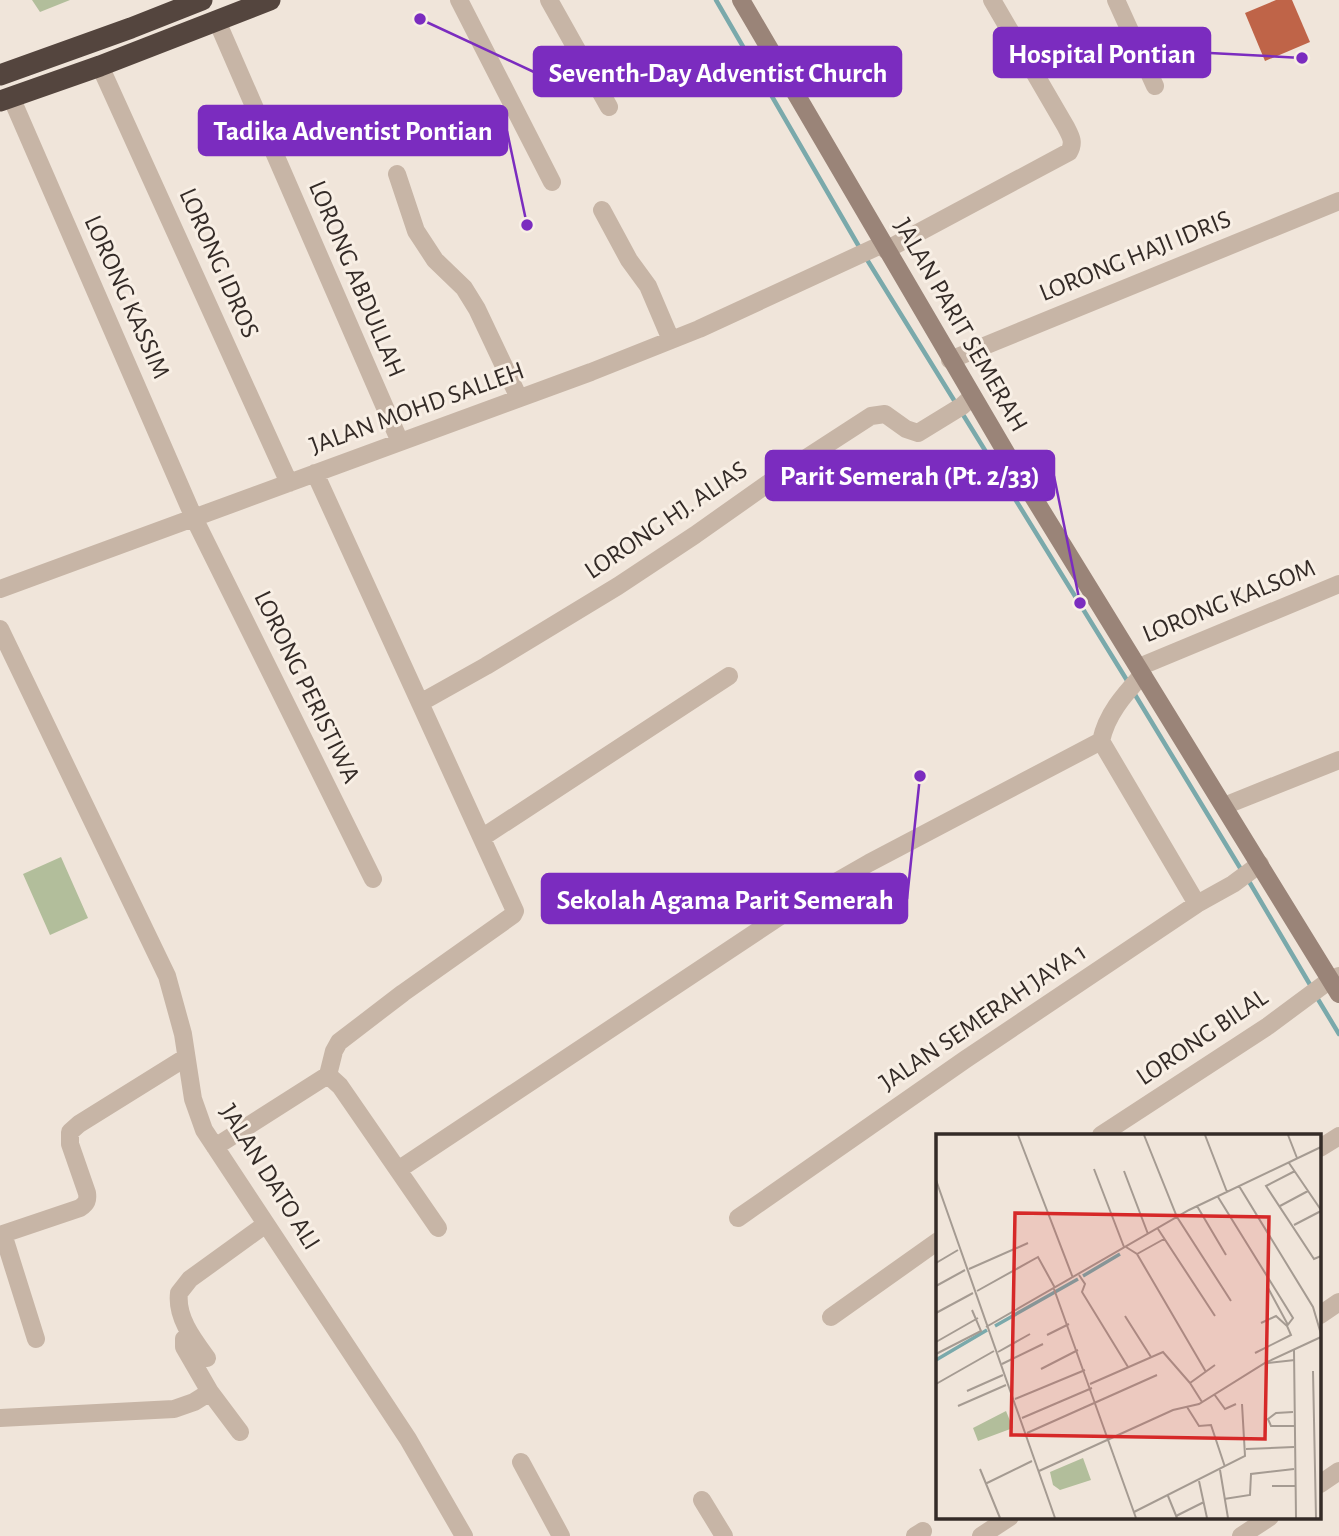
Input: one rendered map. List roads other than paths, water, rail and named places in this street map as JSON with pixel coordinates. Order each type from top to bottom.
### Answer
[{"type":"highway","points":[[0,75],[202,0]]},
{"type":"highway","points":[[6,99],[270,0]]},
{"type":"main road","name":"JALAN PARIT SEMERAH","points":[[741,0],[879,248],[950,360],[967,401],[1141,670],[1224,806],[1257,866],[1333,984]]},
{"type":"street","points":[[459,0],[552,182]]},
{"type":"street","points":[[549,0],[609,107]]},
{"type":"street","name":"JALAN MOHD SALLEH","points":[[0,589],[671,340],[879,248],[1069,152],[1072,138],[992,0]]},
{"type":"street","points":[[1116,0],[1155,86]]},
{"type":"street","name":"LORONG ABDULLAH","points":[[217,21],[400,442]]},
{"type":"street","name":"LORONG IDROS","points":[[100,65],[289,483]]},
{"type":"street","name":"LORONG KASSIM","points":[[6,99],[194,518]]},
{"type":"street","points":[[397,174],[416,232],[435,260],[464,288],[477,309],[519,398]]},
{"type":"street","name":"LORONG HAJI IDRIS","points":[[950,360],[1339,201]]},
{"type":"street","points":[[602,210],[629,260],[648,286],[671,340]]},
{"type":"street","name":"LORONG HJ. ALIAS","points":[[420,703],[618,586],[870,416],[885,414],[906,429],[918,433],[967,401]]},
{"type":"street","points":[[215,1147],[328,1075],[339,1042],[514,913],[483,837],[315,473]]},
{"type":"street","name":"LORONG PERISTIWA","points":[[194,518],[373,879]]},
{"type":"street","name":"LORONG KALSOM","points":[[1141,670],[1339,584]]},
{"type":"street","name":"JALAN DATO ALI","points":[[0,629],[167,976],[183,1034],[193,1099],[204,1130],[408,1438],[460,1532]]},
{"type":"street","points":[[398,1170],[806,900],[869,863],[1101,741],[1111,714],[1141,670]]},
{"type":"street","points":[[483,837],[729,676]]},
{"type":"street","points":[[1101,741],[1197,904]]},
{"type":"street","points":[[1224,806],[1339,760]]},
{"type":"street","name":"JALAN SEMERAH JAYA 1","points":[[738,1218],[955,1067],[1197,904],[1234,884],[1257,866]]},
{"type":"street","name":"LORONG BILAL","points":[[1103,1134],[1307,998],[1333,984]]},
{"type":"street","points":[[36,1339],[1,1235],[86,1204],[87,1193],[70,1144],[70,1132],[185,1058]]},
{"type":"street","points":[[328,1075],[340,1086],[438,1228]]},
{"type":"street","points":[[1322,1147],[1339,1136]]},
{"type":"street","points":[[207,1358],[190,1334],[179,1303],[179,1293],[190,1279],[266,1224]]},
{"type":"street","points":[[831,1317],[936,1242]]},
{"type":"street","points":[[1322,1314],[1339,1302]]},
{"type":"street","points":[[190,1334],[184,1339],[184,1347],[210,1392],[240,1432]]},
{"type":"street","points":[[0,1418],[174,1409],[194,1402],[210,1392]]},
{"type":"street","points":[[521,1462],[561,1536]]},
{"type":"street","points":[[1322,1483],[1339,1471]]},
{"type":"street","points":[[702,1500],[724,1536]]},
{"type":"street","points":[[981,1536],[1008,1518]]},
{"type":"street","points":[[1241,1536],[1268,1518]]},
{"type":"waterway","points":[[716,0],[861,250]]},
{"type":"waterway","points":[[866,258],[957,405]]},
{"type":"waterway","points":[[962,413],[1128,682]]},
{"type":"waterway","points":[[1134,693],[1242,871]]},
{"type":"waterway","points":[[1247,878],[1312,988]]},
{"type":"waterway","points":[[1316,996],[1339,1034]]},
{"type":"place","name":"Seventh-Day Adventist Church","points":[[420,19]]},
{"type":"place","name":"Hospital Pontian","points":[[1302,58]]},
{"type":"place","name":"Tadika Adventist Pontian","points":[[527,225]]},
{"type":"place","name":"Parit Semerah (Pt. 2/33)","points":[[1080,603]]},
{"type":"place","name":"Sekolah Agama Parit Semerah","points":[[920,776]]}]
